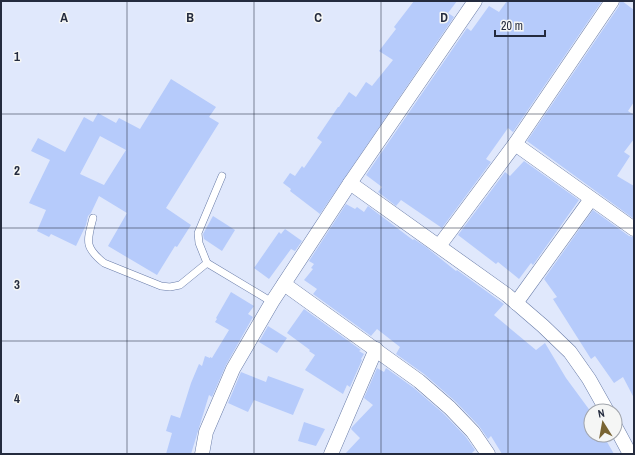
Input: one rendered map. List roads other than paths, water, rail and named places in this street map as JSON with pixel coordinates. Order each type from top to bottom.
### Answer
[{"type":"street","points":[[202,454],[206,432],[233,369],[272,302],[350,183],[475,1]]},
{"type":"street","points":[[439,246],[515,144],[612,1]]},
{"type":"street","points":[[515,144],[634,229]]},
{"type":"street","points":[[350,183],[516,303],[543,326],[570,352],[589,379],[602,403]]},
{"type":"street","points":[[516,303],[591,199]]},
{"type":"street","points":[[284,284],[419,381],[450,408],[472,432],[488,454]]},
{"type":"street","points":[[331,454],[376,349]]},
{"type":"street","points":[[623,441],[630,454]]},
{"type":"lane","points":[[222,176],[198,233],[199,243],[207,263],[272,302]]},
{"type":"lane","points":[[93,218],[87,239],[90,248],[97,257],[104,263],[161,286],[170,287],[180,285],[207,263]]}]
